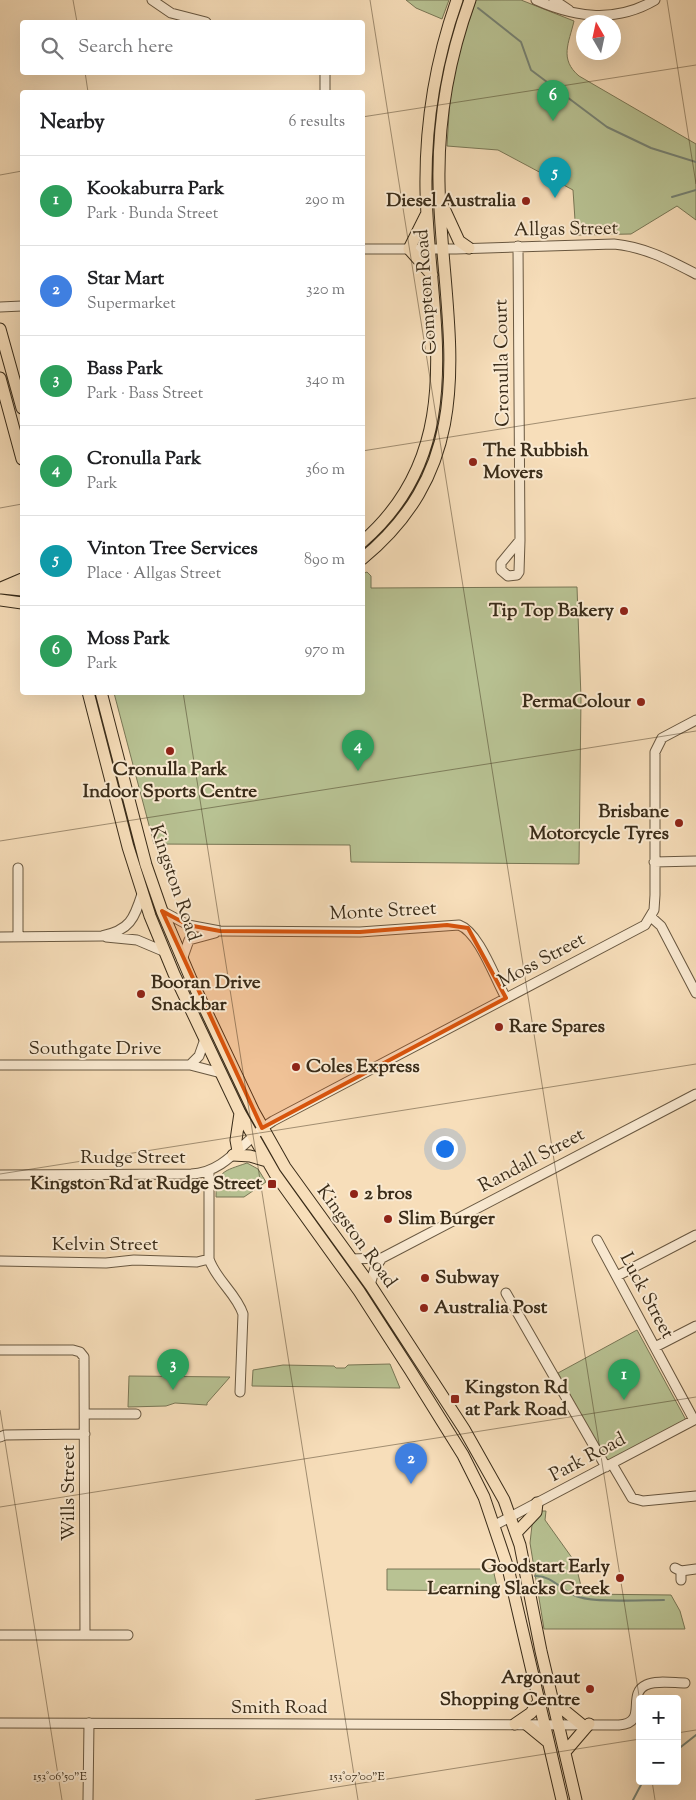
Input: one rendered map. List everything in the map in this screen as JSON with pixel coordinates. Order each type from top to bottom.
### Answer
[{"type":"main road","name":"Compton Road","points":[[365,539],[388,517],[405,492],[427,446],[434,413],[438,383],[427,213],[427,149],[430,110],[441,52],[457,0]]},
{"type":"main road","name":"Compton Road","points":[[365,556],[382,542],[404,517],[421,491],[441,445],[448,414],[450,383],[439,198],[443,108],[456,45],[470,0]]},
{"type":"main road","points":[[439,198],[459,241],[469,248]]},
{"type":"main road","points":[[427,213],[409,249],[432,276]]},
{"type":"main road","points":[[0,329],[20,401]]},
{"type":"main road","points":[[0,378],[20,452]]},
{"type":"main road","points":[[0,588],[20,580]]},
{"type":"main road","points":[[0,588],[20,590]]},
{"type":"main road","points":[[0,600],[20,603]]},
{"type":"main road","name":"Kingston Road","points":[[89,695],[142,894],[164,951],[240,1113],[267,1161],[367,1303],[455,1442],[478,1484],[495,1525],[508,1568],[562,1800]]},
{"type":"main road","name":"Kingston Road","points":[[102,695],[146,865],[162,911],[182,960],[262,1128],[289,1173],[370,1285],[472,1442],[499,1490],[516,1533],[552,1701],[576,1800]]},
{"type":"main road","points":[[240,1113],[235,1153],[267,1161]]},
{"type":"main road","points":[[516,1533],[536,1512],[537,1504]]},
{"type":"main road","points":[[539,1701],[520,1724],[548,1742]]},
{"type":"main road","points":[[552,1701],[585,1724],[565,1752]]},
{"type":"street","points":[[152,0],[171,13],[198,20]]},
{"type":"street","points":[[536,0],[558,9],[593,16],[615,16],[642,8],[655,0]]},
{"type":"street","points":[[554,0],[569,10]]},
{"type":"street","points":[[325,75],[325,90]]},
{"type":"street","name":"Allgas Street","points":[[365,249],[442,249],[592,243],[634,246],[658,254],[696,274]]},
{"type":"street","name":"Cronulla Court","points":[[518,246],[520,540]]},
{"type":"street","points":[[0,307],[20,306]]},
{"type":"street","points":[[696,720],[662,738],[655,748],[655,896],[651,917],[662,927],[696,993]]},
{"type":"street","points":[[654,862],[696,861]]},
{"type":"street","points":[[18,868],[18,937]]},
{"type":"street","points":[[102,936],[118,932],[130,923],[137,912],[142,894]]},
{"type":"street","name":"Monte Street","points":[[162,911],[188,925],[220,932],[360,932],[459,925],[468,928],[475,938],[506,998]]},
{"type":"street","name":"Moss Street","points":[[252,1135],[645,924],[651,917]]},
{"type":"street","name":"Monte Street","points":[[182,960],[189,940],[220,932]]},
{"type":"street","points":[[0,937],[102,936],[136,940],[164,951]]},
{"type":"street","points":[[190,1065],[199,1056],[205,1039]]},
{"type":"street","name":"Southgate Drive","points":[[0,1065],[190,1065],[221,1074]]},
{"type":"street","name":"Randall Street","points":[[351,1259],[382,1258],[696,1094]]},
{"type":"street","name":"Rudge Street","points":[[0,1175],[191,1174],[209,1172],[235,1153],[252,1135]]},
{"type":"street","points":[[209,1172],[209,1259],[212,1267],[239,1304],[242,1314],[240,1392]]},
{"type":"street","points":[[617,1276],[696,1235]]},
{"type":"street","name":"Luck Street","points":[[598,1240],[695,1420]]},
{"type":"street","points":[[370,1285],[375,1268],[382,1258]]},
{"type":"street","name":"Kelvin Street","points":[[0,1261],[106,1263],[134,1260],[198,1262],[209,1259]]},
{"type":"street","points":[[506,1293],[609,1466],[632,1498],[643,1501],[696,1496]]},
{"type":"street","points":[[655,1347],[696,1326]]},
{"type":"street","name":"Wills Street","points":[[0,1350],[80,1352],[84,1357],[85,1635]]},
{"type":"street","points":[[85,1414],[136,1414]]},
{"type":"street","name":"Park Road","points":[[495,1525],[695,1420]]},
{"type":"street","points":[[0,1437],[5,1435],[85,1434]]},
{"type":"street","points":[[679,1573],[696,1569]]},
{"type":"street","points":[[0,1634],[128,1635]]},
{"type":"street","name":"Smith Road","points":[[0,1723],[626,1724],[634,1718],[638,1693],[644,1686],[649,1683],[685,1683]]},
{"type":"street","points":[[88,1723],[88,1800]]},
{"type":"highlighted area","points":[[162,911],[188,925],[220,931],[360,932],[447,925],[468,928],[506,998],[262,1128]]},
{"type":"green space","points":[[406,0],[449,0],[442,19],[416,8]]},
{"type":"green space","points":[[476,0],[521,0],[574,21],[567,50],[567,57],[573,70],[579,76],[696,144],[696,220],[677,206],[631,234],[576,235],[573,190],[498,150],[447,146],[450,97],[457,56]]},
{"type":"green space","points":[[367,572],[371,576],[371,588],[577,587],[581,698],[579,864],[351,862],[350,845],[154,844],[115,695],[365,695],[365,573]]},
{"type":"green space","points":[[247,1163],[258,1169],[266,1182],[244,1197],[216,1197],[216,1188],[223,1173]]},
{"type":"green space","points":[[637,1330],[686,1420],[607,1462],[558,1373]]},
{"type":"green space","points":[[390,1364],[400,1388],[252,1386],[253,1370],[283,1365],[345,1368],[348,1365]]},
{"type":"green space","points":[[129,1376],[230,1377],[207,1405],[175,1403],[166,1406],[128,1407]]},
{"type":"green space","points":[[541,1511],[546,1511],[545,1520],[575,1562],[583,1594],[671,1595],[680,1611],[685,1629],[544,1629],[530,1543],[532,1525]]},
{"type":"green space","points":[[387,1569],[493,1569],[498,1591],[387,1590]]},
{"type":"waterway","points":[[478,8],[521,42],[531,70],[607,127],[651,148],[696,162]]},
{"type":"waterway","points":[[672,197],[696,190]]},
{"type":"waterway","points":[[535,1576],[547,1578],[573,1595],[587,1599],[608,1601],[664,1600]]},
{"type":"waterway","points":[[681,1747],[696,1735]]},
{"type":"waterway","points":[[633,1800],[641,1785]]},
{"type":"place","name":"Moss Park","points":[[553,121]]},
{"type":"place","name":"Vinton Tree Services","points":[[555,198]]},
{"type":"place","name":"Diesel Australia","points":[[526,201]]},
{"type":"place","name":"The Rubbish Movers","points":[[473,462]]},
{"type":"place","name":"Tip Top Bakery","points":[[624,611]]},
{"type":"place","name":"PermaColour","points":[[641,702]]},
{"type":"place","name":"Cronulla Park Indoor Sports Centre","points":[[170,751]]},
{"type":"place","name":"Cronulla Park","points":[[358,771]]},
{"type":"place","name":"Brisbane Motorcycle Tyres","points":[[679,823]]},
{"type":"place","name":"Booran Drive Snackbar","points":[[141,994]]},
{"type":"place","name":"Rare Spares","points":[[499,1027]]},
{"type":"place","name":"Coles Express","points":[[296,1067]]},
{"type":"place","name":"Kingston Rd at Rudge Street","points":[[272,1184]]},
{"type":"place","name":"2 bros","points":[[354,1194]]},
{"type":"place","name":"Slim Burger","points":[[388,1219]]},
{"type":"place","name":"Subway","points":[[425,1278]]},
{"type":"place","name":"Australia Post","points":[[424,1308]]},
{"type":"place","name":"Bass Park","points":[[173,1390]]},
{"type":"place","name":"Kingston Rd at Park Road","points":[[455,1399]]},
{"type":"place","name":"Kookaburra Park","points":[[624,1400]]},
{"type":"place","name":"Star Mart","points":[[411,1484]]},
{"type":"place","name":"Goodstart Early Learning Slacks Creek","points":[[620,1578]]},
{"type":"place","name":"Argonaut Shopping Centre","points":[[590,1689]]}]
